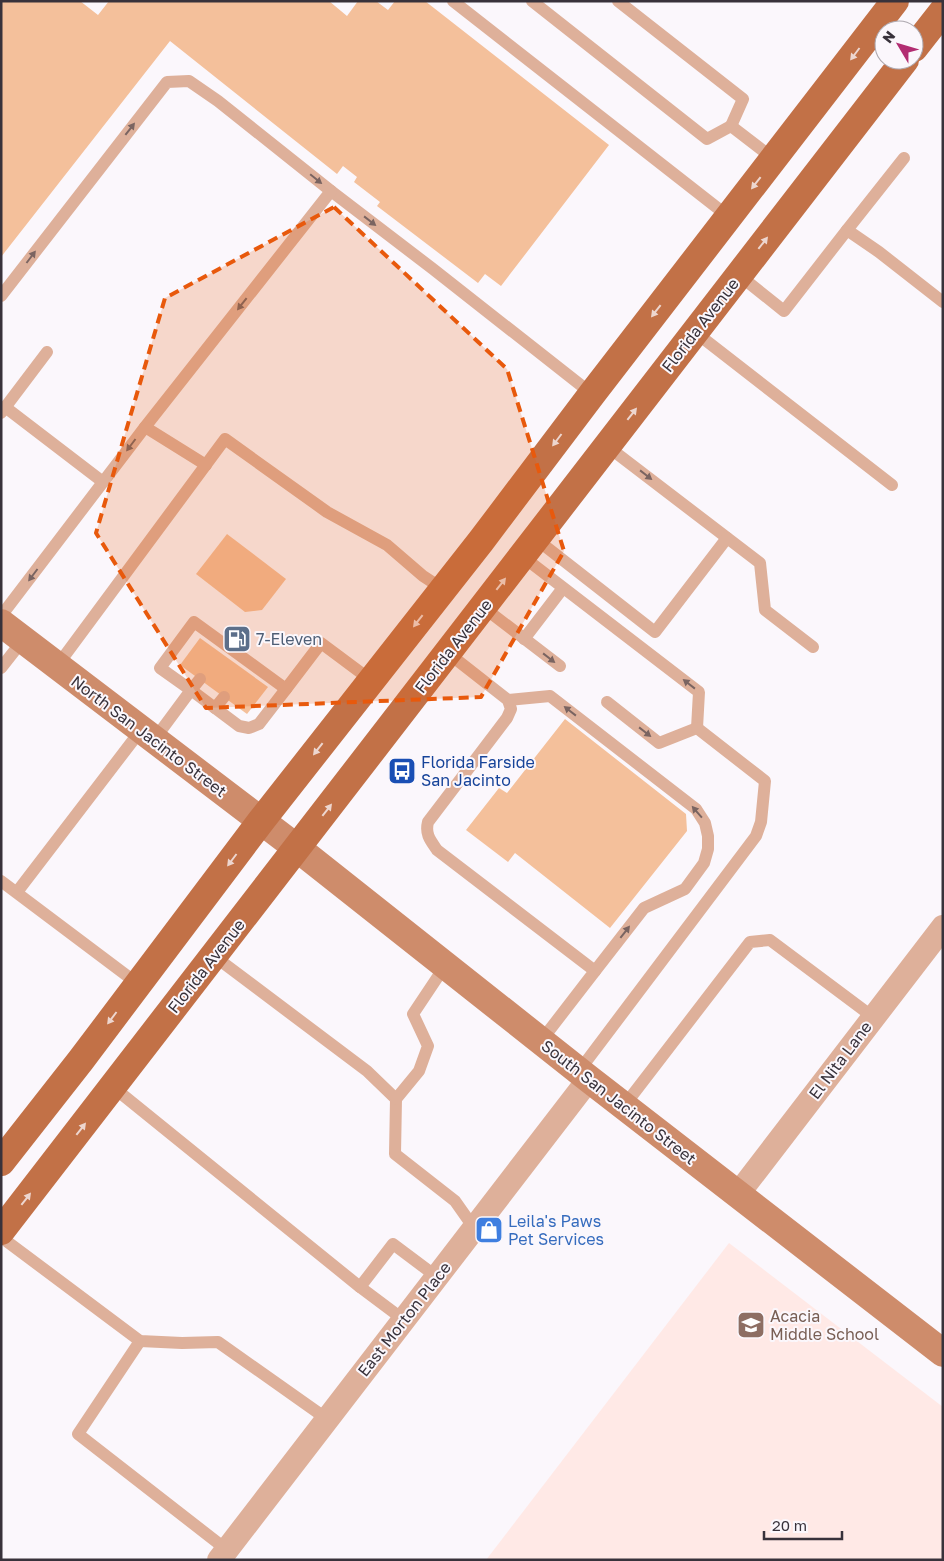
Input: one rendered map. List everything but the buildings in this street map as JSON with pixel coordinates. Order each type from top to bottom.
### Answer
[{"type":"main road","points":[[1,1162],[895,1]]},
{"type":"main road","points":[[924,35],[943,11]]},
{"type":"main road","name":"Florida Avenue","points":[[1,1231],[897,70]]},
{"type":"main road","name":"North San Jacinto Street","points":[[1,623],[297,848]]},
{"type":"main road","name":"South San Jacinto Street","points":[[297,848],[584,1075],[943,1353]]},
{"type":"street","name":"El Nita Lane","points":[[738,1194],[943,927]]},
{"type":"street","name":"East Morton Place","points":[[223,1555],[474,1228],[584,1075]]},
{"type":"lane","points":[[453,1],[729,217]]},
{"type":"lane","points":[[532,1],[707,139],[731,126],[743,99],[618,1]]},
{"type":"lane","points":[[1,296],[167,82],[189,81],[218,101],[331,192],[433,269],[592,394]]},
{"type":"lane","points":[[731,126],[774,159]]},
{"type":"lane","points":[[739,275],[784,311],[904,158]]},
{"type":"lane","points":[[1,616],[145,426],[331,192]]},
{"type":"lane","points":[[847,230],[879,252],[943,302]]},
{"type":"lane","points":[[695,332],[892,485]]},
{"type":"lane","points":[[47,352],[3,410],[103,482]]},
{"type":"lane","points":[[145,426],[206,465]]},
{"type":"lane","points":[[57,666],[226,439],[327,512],[387,545],[423,576],[443,589]]},
{"type":"lane","points":[[608,446],[760,563],[765,610],[813,647]]},
{"type":"lane","points":[[529,548],[655,632],[727,538]]},
{"type":"lane","points":[[529,548],[563,588],[699,692],[697,728]]},
{"type":"lane","points":[[524,639],[563,588]]},
{"type":"lane","points":[[483,607],[560,666]]},
{"type":"lane","points":[[286,689],[247,666],[194,622],[160,668],[239,726],[249,728],[259,724],[286,689],[321,643],[372,681]]},
{"type":"lane","points":[[1,668],[23,640]]},
{"type":"lane","points":[[448,653],[508,700],[511,709],[507,718],[428,822],[426,829],[428,838],[437,850],[595,971]]},
{"type":"lane","points":[[17,892],[148,735],[200,679]]},
{"type":"lane","points":[[215,708],[224,696]]},
{"type":"lane","points":[[508,700],[550,696],[696,809],[705,822],[708,836],[708,849],[704,862],[685,889],[644,908],[541,1041]]},
{"type":"lane","points":[[607,702],[659,743],[697,728]]},
{"type":"lane","points":[[584,1075],[756,836],[761,822],[765,780],[697,728]]},
{"type":"lane","points":[[1,880],[138,984]]},
{"type":"lane","points":[[624,1106],[750,942],[770,940],[873,1016]]},
{"type":"lane","points":[[214,956],[262,990],[366,1071],[396,1099]]},
{"type":"lane","points":[[445,966],[413,1014],[428,1046],[419,1071],[396,1099],[395,1154],[455,1201],[474,1228]]},
{"type":"lane","points":[[113,1087],[360,1287],[404,1320]]},
{"type":"lane","points":[[1,1237],[140,1342],[218,1342],[328,1419]]},
{"type":"lane","points":[[360,1287],[394,1244],[437,1277]]},
{"type":"lane","points":[[140,1342],[78,1434],[223,1555]]},
{"type":"highlighted area","points":[[334,207],[507,369],[564,551],[481,697],[206,708],[96,533],[165,298]]},
{"type":"shaded area","name":"Acacia Middle School","points":[[729,1243],[943,1407],[943,1560],[486,1560]]},
{"type":"place","name":"7-Eleven","points":[[237,639]]},
{"type":"place","name":"Florida Farside San Jacinto","points":[[402,771]]},
{"type":"place","name":"Leila's Paws Pet Services","points":[[489,1230]]},
{"type":"place","name":"Acacia Middle School","points":[[751,1325]]}]
